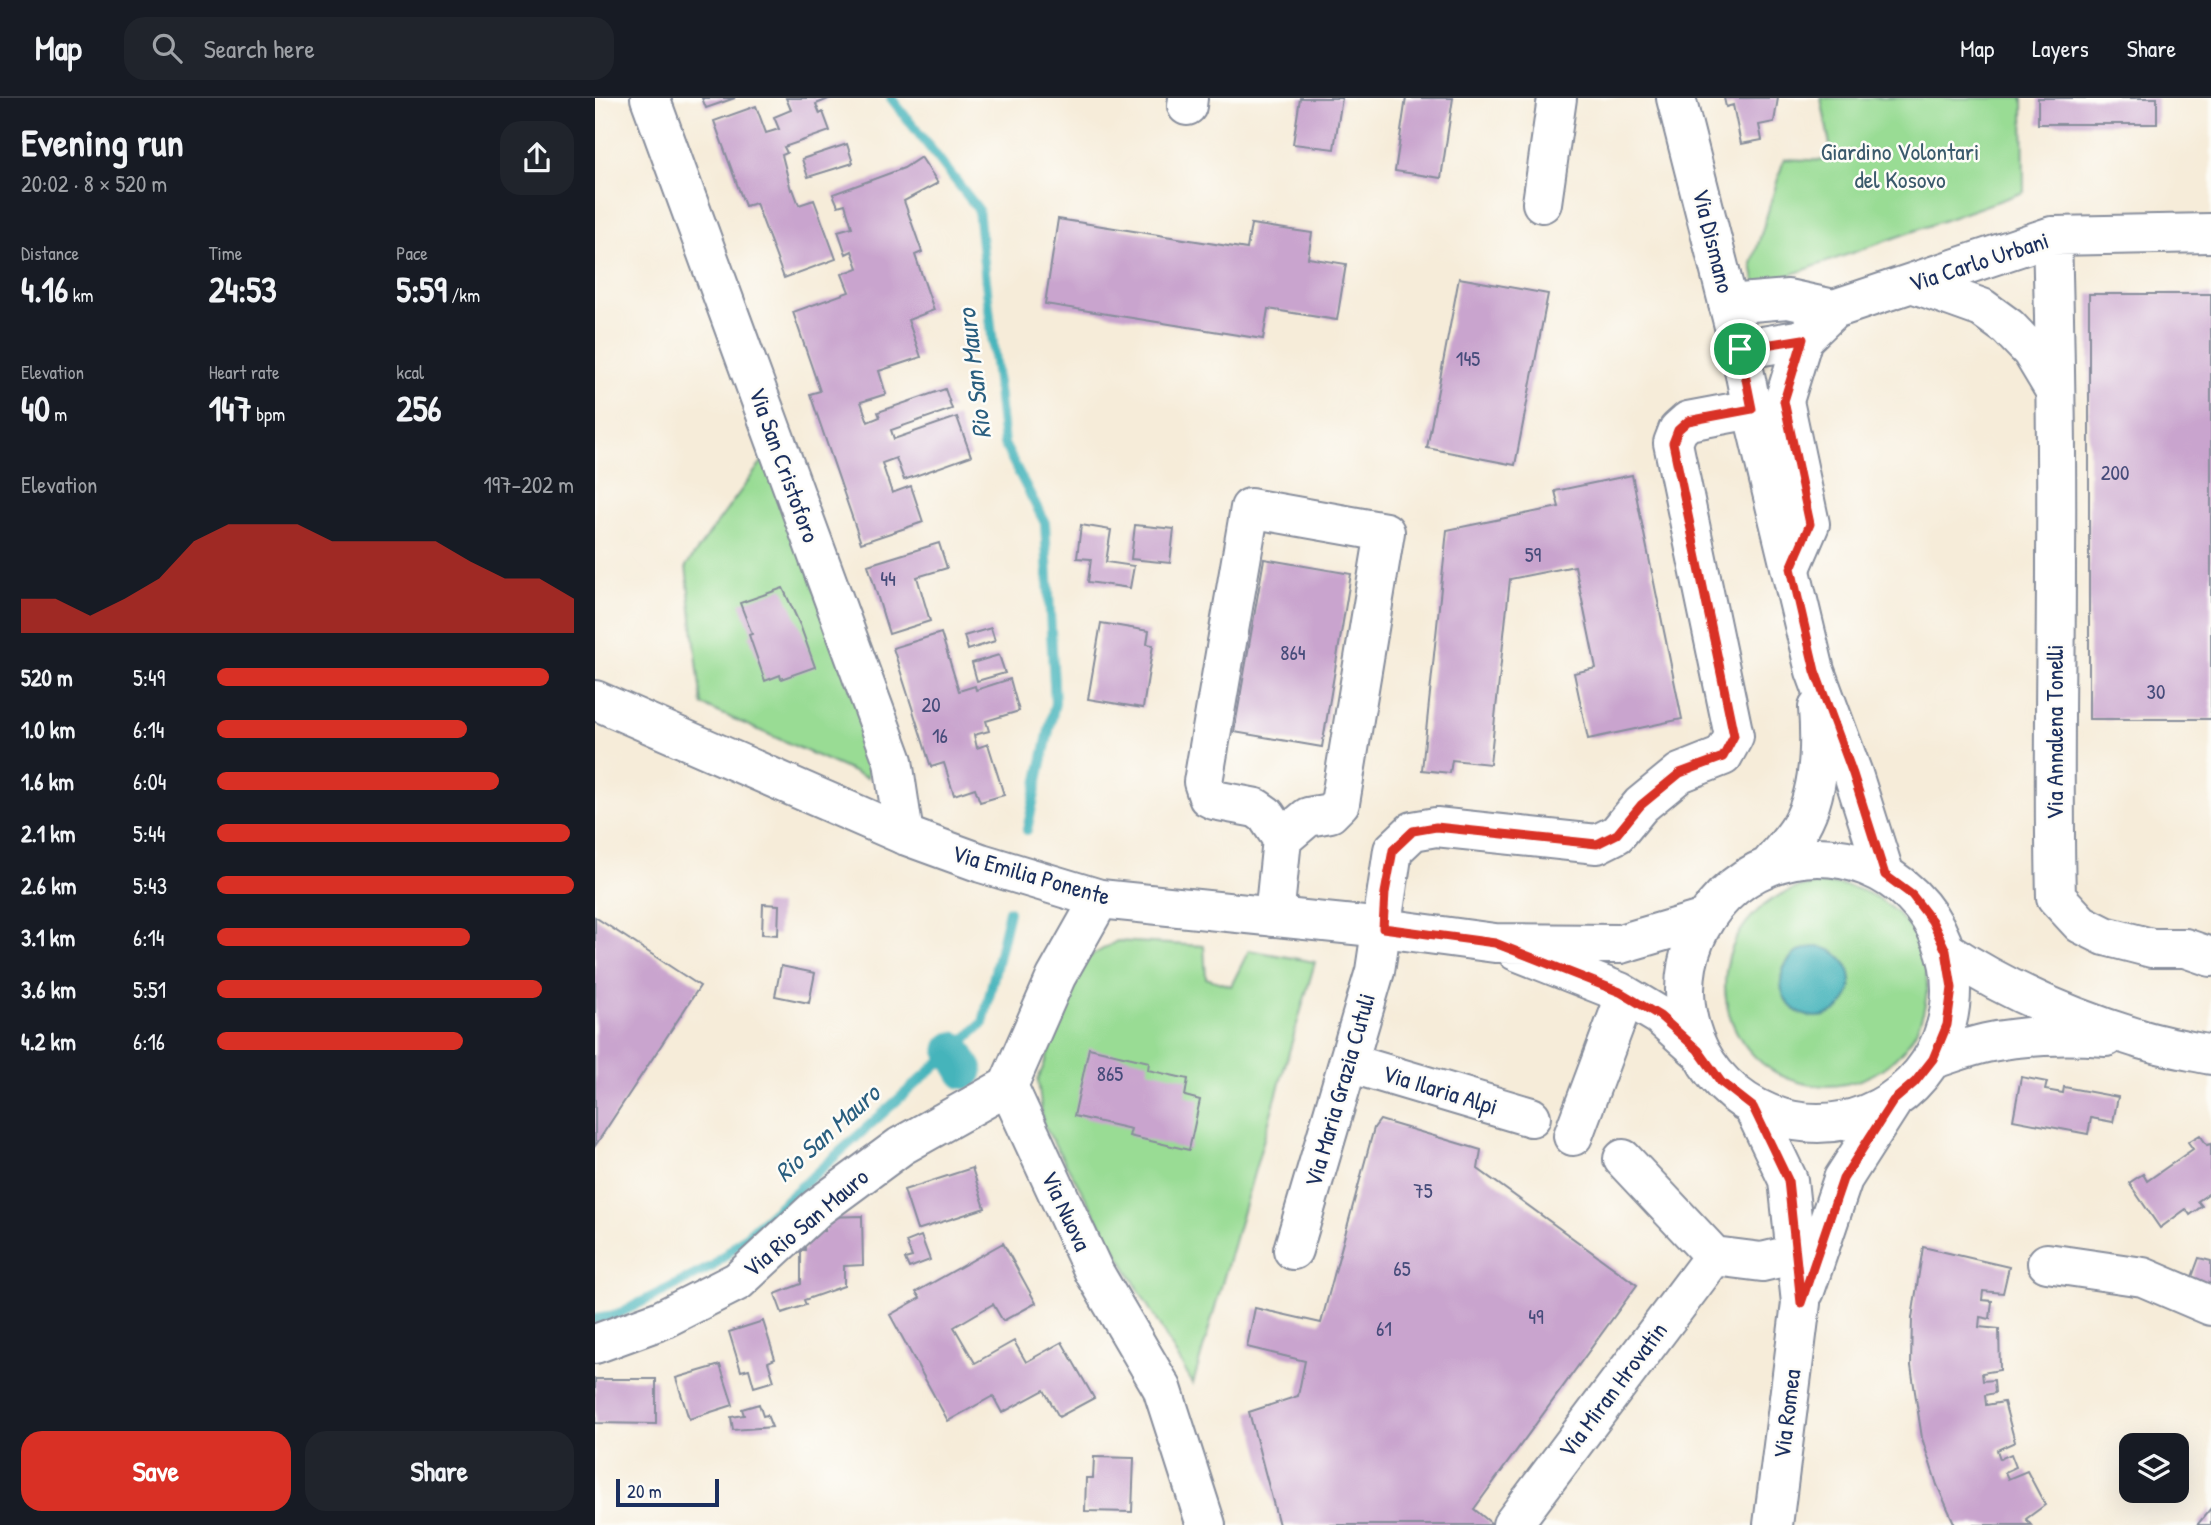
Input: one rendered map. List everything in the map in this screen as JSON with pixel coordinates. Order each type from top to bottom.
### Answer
[{"type":"main road","name":"Via San Cristoforo","points":[[650,98],[893,761],[904,835]]},
{"type":"main road","points":[[1542,203],[1557,98]]},
{"type":"main road","name":"Via Dismano","points":[[1676,98],[1740,349],[1815,671],[1853,774],[1885,875]]},
{"type":"main road","name":"Via Carlo Urbani","points":[[1803,339],[1834,309],[2052,236],[2211,233]]},
{"type":"main road","name":"Via Annalena Tonelli","points":[[2052,236],[2056,393],[2056,897],[2081,924],[2105,936],[2152,948],[2198,952]]},
{"type":"main road","points":[[1912,284],[1982,307],[2008,327],[2031,351],[2056,393]]},
{"type":"main road","points":[[1728,304],[1788,299],[1834,309]]},
{"type":"main road","points":[[1740,349],[1803,339],[1784,401],[1810,524],[1791,568]]},
{"type":"main road","name":"Via Maria Grazia Cutuli","points":[[1293,1250],[1375,971],[1393,850],[1413,831],[1436,827],[1597,844],[1617,834],[1641,805],[1680,773],[1723,757],[1734,736],[1673,443],[1678,430],[1688,421],[1752,409]]},
{"type":"main road","points":[[1282,839],[1308,817],[1319,816],[1330,813],[1337,808],[1342,795],[1385,532],[1249,508],[1203,782],[1208,797],[1214,800],[1319,816]]},
{"type":"main road","name":"Via Dismano","points":[[1769,866],[1800,826],[1816,783],[1821,739],[1815,671]]},
{"type":"main road","name":"Via Emilia Ponente","points":[[595,700],[904,835],[981,863],[1100,899],[1383,928],[1495,943],[1620,944],[1705,919]]},
{"type":"main road","points":[[1256,808],[1266,814],[1282,839],[1273,917]]},
{"type":"main road","points":[[1828,857],[1858,863],[1885,875],[1912,895],[1932,921],[1946,951],[1952,988],[1947,1025],[1933,1059],[1915,1082],[1893,1101],[1860,1117],[1824,1124],[1787,1120],[1753,1107],[1721,1082],[1698,1050],[1687,1018],[1685,984],[1690,950],[1705,919],[1733,887],[1769,866],[1798,858],[1828,857]]},
{"type":"main road","points":[[1008,1086],[1056,976],[1100,899]]},
{"type":"main road","name":"Via Emilia Ponente","points":[[1495,943],[1620,992],[1660,1016],[1698,1050]]},
{"type":"main road","points":[[1946,951],[1978,972],[2076,1016],[2138,1039],[2211,1055]]},
{"type":"main road","points":[[1573,1136],[1622,1005]]},
{"type":"main road","points":[[1933,1059],[1983,1044],[2021,1038],[2070,1035],[2138,1039]]},
{"type":"main road","name":"Via Ilaria Alpi","points":[[1349,1063],[1531,1117]]},
{"type":"main road","name":"Via Rio San Mauro","points":[[595,1344],[661,1320],[738,1281],[817,1208],[901,1146],[1008,1086]]},
{"type":"main road","name":"Via Nuova","points":[[1008,1086],[1094,1272],[1162,1388],[1206,1525]]},
{"type":"main road","name":"Via Romea","points":[[1773,1525],[1801,1303],[1843,1179],[1893,1101]]},
{"type":"main road","name":"Via Romea","points":[[1753,1107],[1788,1180],[1801,1303]]},
{"type":"main road","points":[[1623,1159],[1714,1256],[1762,1262],[1796,1254]]},
{"type":"main road","name":"Via Miran Hrovatin","points":[[1512,1525],[1714,1256]]},
{"type":"main road","points":[[2047,1263],[2143,1277],[2211,1306]]},
{"type":"green space","name":"Giardino Volontari del Kosovo","points":[[1821,98],[2023,98],[2024,192],[1756,287],[1752,264],[1784,159],[1833,161]]},
{"type":"green space","points":[[766,456],[873,751],[867,778],[702,705],[686,566]]},
{"type":"green space","points":[[1826,884],[1865,892],[1882,901],[1897,914],[1910,929],[1919,946],[1927,985],[1919,1024],[1910,1041],[1897,1056],[1882,1069],[1865,1078],[1826,1086],[1787,1078],[1770,1069],[1755,1056],[1742,1041],[1733,1024],[1725,985],[1733,946],[1742,929],[1755,914],[1770,901],[1787,892]]},
{"type":"green space","points":[[1117,941],[1204,946],[1206,978],[1231,986],[1249,950],[1315,962],[1193,1384],[1043,1124],[1038,1080],[1084,960]]},
{"type":"water","points":[[1816,947],[1841,957],[1851,982],[1841,1007],[1816,1017],[1791,1007],[1781,982],[1791,957]]},
{"type":"building","points":[[702,98],[735,98],[706,108]]},
{"type":"building","points":[[786,98],[831,98],[816,104],[820,114],[823,112],[830,131],[784,147],[787,153],[782,155],[791,190],[793,189],[799,205],[814,200],[836,259],[784,278],[756,203],[745,206],[714,121],[756,106],[766,133],[779,129],[774,117],[791,110]]},
{"type":"building","points":[[1300,98],[1342,98],[1334,149],[1293,144]]},
{"type":"building","points":[[1406,98],[1453,98],[1441,178],[1395,171]]},
{"type":"building","points":[[1724,98],[1778,98],[1774,122],[1759,125],[1762,140],[1741,144],[1733,105],[1726,107]]},
{"type":"building","points":[[2038,98],[2157,98],[2157,124],[2038,124]]},
{"type":"building","points":[[847,144],[853,163],[808,177],[802,159]]},
{"type":"building","points":[[921,157],[938,183],[904,201],[922,252],[915,255],[934,310],[908,320],[921,357],[879,371],[886,394],[861,402],[868,422],[880,417],[878,412],[945,389],[952,409],[891,430],[894,439],[957,417],[971,456],[904,480],[896,458],[882,463],[892,493],[911,486],[923,522],[861,543],[810,394],[820,391],[793,312],[849,292],[842,274],[858,268],[852,251],[846,254],[838,231],[852,227],[845,204],[838,206],[833,194],[904,168]]},
{"type":"building","points":[[1058,219],[1247,249],[1251,224],[1312,233],[1308,258],[1346,264],[1337,320],[1268,309],[1263,339],[1045,304]]},
{"type":"building","points":[[1459,278],[1548,294],[1515,465],[1427,448]]},
{"type":"building","points":[[2089,294],[2211,294],[2211,719],[2089,719]]},
{"type":"building","points":[[1632,475],[1682,719],[1588,739],[1574,673],[1596,668],[1575,566],[1510,579],[1490,764],[1452,760],[1450,773],[1422,770],[1447,530],[1559,507],[1555,491]]},
{"type":"building","points":[[1081,525],[1111,530],[1106,562],[1134,566],[1130,588],[1088,582],[1091,559],[1077,558]]},
{"type":"building","points":[[1135,525],[1174,529],[1170,563],[1131,559]]},
{"type":"building","points":[[939,543],[947,568],[917,577],[930,621],[889,634],[868,565]]},
{"type":"building","points":[[1264,559],[1351,574],[1322,747],[1234,732]]},
{"type":"building","points":[[783,588],[815,667],[781,679],[780,675],[765,681],[740,603]]},
{"type":"building","points":[[1101,623],[1149,631],[1147,644],[1153,645],[1143,708],[1088,699]]},
{"type":"building","points":[[991,628],[995,641],[968,650],[964,636]]},
{"type":"building","points":[[941,633],[959,691],[975,686],[976,690],[1010,679],[1019,711],[986,721],[989,731],[974,735],[977,748],[988,744],[1004,795],[980,802],[975,788],[954,795],[944,763],[931,767],[893,648]]},
{"type":"building","points":[[999,655],[1005,673],[977,681],[972,663]]},
{"type":"building","points":[[763,904],[779,905],[778,935],[762,934]]},
{"type":"building","points":[[595,917],[700,986],[595,1146]]},
{"type":"building","points":[[781,966],[815,973],[809,1003],[775,996]]},
{"type":"building","points":[[1089,1048],[1149,1062],[1148,1070],[1188,1079],[1185,1096],[1200,1100],[1189,1150],[1129,1136],[1131,1129],[1074,1116]]},
{"type":"building","points":[[2021,1077],[2047,1082],[2045,1090],[2063,1093],[2064,1087],[2118,1097],[2113,1122],[2091,1118],[2088,1134],[2013,1120]]},
{"type":"building","points":[[1380,1120],[1481,1150],[1478,1169],[1637,1285],[1474,1509],[1491,1523],[1489,1525],[1279,1525],[1249,1412],[1298,1396],[1305,1361],[1247,1347],[1255,1308],[1321,1323],[1374,1128]]},
{"type":"building","points":[[2200,1135],[2207,1145],[2211,1144],[2211,1192],[2198,1201],[2202,1206],[2190,1215],[2186,1209],[2160,1228],[2129,1183],[2143,1174],[2147,1181],[2193,1149],[2188,1142]]},
{"type":"building","points":[[972,1168],[985,1208],[917,1230],[904,1190]]},
{"type":"building","points":[[862,1216],[863,1265],[844,1266],[844,1286],[804,1300],[806,1305],[782,1313],[775,1294],[801,1284],[801,1250],[805,1250],[805,1231],[825,1231],[825,1217]]},
{"type":"building","points":[[921,1236],[930,1260],[909,1268],[905,1259],[912,1257],[906,1242]]},
{"type":"building","points":[[1003,1243],[1036,1303],[1003,1321],[993,1304],[954,1327],[975,1363],[1014,1341],[1026,1362],[1062,1342],[1094,1398],[1059,1417],[1044,1390],[1002,1413],[993,1396],[948,1421],[890,1315],[920,1298],[916,1292]]},
{"type":"building","points":[[1923,1247],[2009,1267],[2003,1293],[1983,1291],[1982,1300],[1992,1301],[1990,1319],[1980,1317],[1979,1327],[1999,1329],[2000,1370],[1982,1373],[1983,1381],[1994,1380],[1995,1393],[1985,1395],[1986,1405],[2004,1402],[2015,1442],[1997,1450],[2000,1459],[2011,1454],[2016,1467],[2005,1472],[2008,1479],[2027,1471],[2045,1505],[2026,1519],[2031,1525],[1955,1525],[1937,1485],[1922,1438],[1911,1366],[1912,1318]]},
{"type":"building","points":[[2199,1258],[2211,1261],[2211,1292],[2189,1285]]},
{"type":"building","points":[[763,1321],[775,1359],[768,1362],[774,1381],[754,1387],[749,1369],[741,1371],[729,1332]]},
{"type":"building","points":[[720,1365],[733,1405],[689,1419],[676,1378]]},
{"type":"building","points":[[595,1379],[656,1379],[656,1424],[595,1423]]},
{"type":"building","points":[[759,1404],[763,1416],[767,1415],[772,1427],[733,1430],[731,1417],[744,1415],[742,1409]]},
{"type":"building","points":[[1094,1457],[1134,1458],[1132,1512],[1085,1511],[1086,1478],[1093,1478]]},
{"type":"building","points":[[2211,1508],[2211,1525],[2197,1525]]},
{"type":"waterway","name":"Rio San Mauro","points":[[891,98],[978,209],[1004,444],[1045,523],[1055,703],[1027,830]]},
{"type":"waterway","name":"Rio San Mauro","points":[[595,1319],[614,1316],[713,1266],[983,1023],[1009,911]]},
{"type":"waterway","points":[[953,1050],[965,1071]]},
{"type":"route","points":[[1803,339],[1784,401],[1810,524],[1791,568],[1815,671],[1853,774],[1885,875],[1912,895],[1932,921],[1946,951],[1952,988],[1947,1025],[1933,1059],[1915,1082],[1893,1101],[1843,1179],[1801,1303],[1788,1180],[1753,1107],[1721,1082],[1698,1050],[1660,1016],[1620,992],[1495,943],[1383,928],[1385,893],[1393,850],[1413,831],[1436,827],[1597,844],[1617,834],[1641,805],[1680,773],[1723,757],[1734,736],[1673,443],[1678,430],[1688,421],[1752,409],[1740,349],[1803,339]]}]
